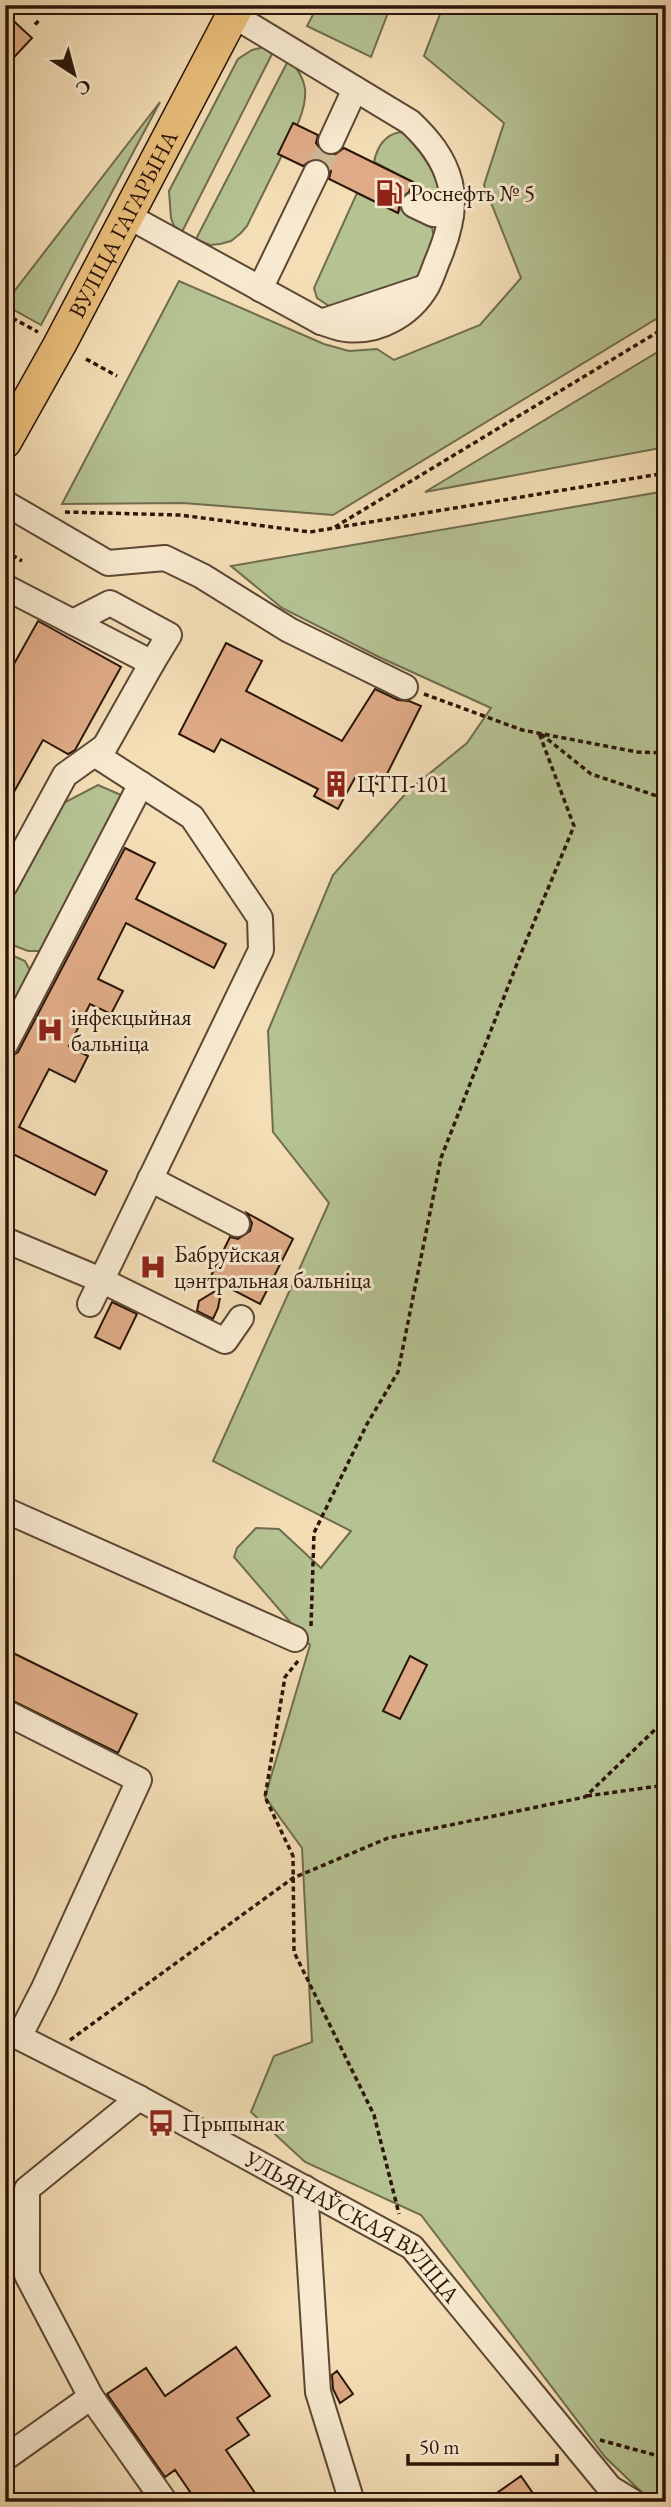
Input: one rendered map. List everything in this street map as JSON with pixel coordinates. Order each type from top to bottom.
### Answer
[{"type":"main road","name":"ВУЛІЦА ГАГАРЫНА","points":[[5,442],[16,393],[60,344],[236,10]]},
{"type":"street","points":[[128,216],[321,322],[345,330],[371,328],[389,322],[408,310],[426,287],[444,244],[451,215],[451,184],[431,143],[410,122],[236,10]]},
{"type":"street","points":[[331,141],[355,89]]},
{"type":"street","points":[[260,289],[316,173]]},
{"type":"street","points":[[414,205],[433,214],[451,215]]},
{"type":"street","points":[[5,503],[108,563],[165,558],[202,576],[289,630],[405,687]]},
{"type":"street","points":[[5,586],[152,663]]},
{"type":"street","points":[[73,622],[110,603],[169,635],[99,757],[192,817],[260,918],[261,950],[90,1304]]},
{"type":"street","points":[[9,869],[65,775],[104,747]]},
{"type":"street","points":[[5,1045],[141,784]]},
{"type":"street","points":[[150,1179],[237,1224]]},
{"type":"street","points":[[5,1240],[101,1280],[225,1341],[241,1318]]},
{"type":"street","points":[[5,1510],[303,1642]]},
{"type":"street","points":[[5,1712],[139,1780],[44,1988],[12,2033]]},
{"type":"street","name":"УЛЬЯНАЎСКАЯ ВУЛІЦА","points":[[12,2033],[139,2098],[412,2247],[610,2488],[633,2502]]},
{"type":"street","points":[[139,2098],[27,2189],[27,2274],[91,2397],[166,2502]]},
{"type":"street","points":[[305,2188],[318,2392],[352,2502]]},
{"type":"street","points":[[5,2458],[91,2397]]},
{"type":"path","points":[[5,313],[42,334]]},
{"type":"path","points":[[332,528],[666,327]]},
{"type":"path","points":[[86,359],[117,376]]},
{"type":"path","points":[[61,512],[180,515],[310,532],[666,473]]},
{"type":"path","points":[[5,551],[22,561]]},
{"type":"path","points":[[405,687],[522,730],[637,752],[666,754]]},
{"type":"path","points":[[539,733],[591,774],[666,799]]},
{"type":"path","points":[[406,2243],[374,2115],[294,1952],[293,1856],[265,1797],[285,1677],[303,1642],[314,1533],[367,1424],[398,1372],[441,1158],[574,826],[539,733]]},
{"type":"path","points":[[585,1797],[666,1719]]},
{"type":"path","points":[[51,2053],[293,1878],[388,1838],[585,1797],[666,1785]]},
{"type":"path","points":[[563,2430],[666,2458]]},
{"type":"green space","points":[[318,5],[391,5],[371,57],[307,26]]},
{"type":"green space","points":[[441,5],[666,5],[666,313],[333,515],[183,503],[62,504],[179,281],[324,344],[349,351],[377,349],[394,360],[480,325],[521,278],[484,185],[504,123],[424,56],[442,9]]},
{"type":"green space","points":[[264,47],[274,50],[182,232],[174,226],[171,218],[169,191],[238,59],[252,50]]},
{"type":"green space","points":[[289,59],[300,74],[305,88],[302,112],[247,226],[231,241],[220,244],[210,245],[196,239]]},
{"type":"green space","points":[[160,102],[41,325],[7,306],[6,302]]},
{"type":"green space","points":[[400,132],[411,136],[441,180],[437,190],[430,195],[422,194],[411,187],[413,182],[374,162],[382,142]]},
{"type":"green space","points":[[357,193],[398,213],[401,208],[424,218],[432,228],[436,244],[422,274],[402,286],[332,308],[317,298],[314,288]]},
{"type":"green space","points":[[666,347],[666,447],[425,492]]},
{"type":"green space","points":[[666,491],[666,2502],[652,2502],[605,2457],[421,2215],[305,2162],[251,2112],[274,2056],[312,2042],[302,1848],[265,1797],[310,1645],[234,1557],[237,1548],[256,1528],[279,1529],[321,1568],[351,1531],[213,1461],[329,1203],[273,1132],[268,1031],[333,875],[408,791],[467,743],[491,708],[379,657],[282,608],[231,566]]},
{"type":"green space","points":[[98,785],[121,795],[50,940],[40,951],[28,951],[5,942],[5,887],[48,811]]},
{"type":"green space","points":[[5,952],[25,961],[31,972],[5,1021]]},
{"type":"building","points":[[5,13],[32,38],[5,67]]},
{"type":"building","points":[[293,123],[318,135],[316,143],[324,154],[333,156],[344,148],[413,182],[409,192],[401,198],[398,213],[329,179],[331,171],[323,160],[314,158],[303,166],[278,154]]},
{"type":"building","points":[[38,621],[121,667],[75,750],[68,754],[43,740],[5,808],[5,680]]},
{"type":"building","points":[[226,643],[262,661],[246,691],[342,741],[375,689],[398,700],[421,706],[381,786],[357,774],[338,809],[314,796],[318,789],[221,739],[214,752],[179,734]]},
{"type":"building","name":"інфекцыйная бальніца","points":[[125,848],[155,863],[136,899],[226,944],[214,968],[126,923],[98,979],[123,991],[111,1014],[90,1004],[69,1046],[88,1056],[75,1082],[49,1069],[19,1127],[107,1171],[95,1195],[7,1151],[5,1155],[5,1064],[18,1052]]},
{"type":"building","points":[[247,1213],[293,1239],[260,1304],[210,1278],[230,1237],[238,1239],[250,1231],[252,1223]]},
{"type":"building","points":[[222,1287],[213,1319],[197,1311],[199,1301]]},
{"type":"building","points":[[112,1302],[137,1314],[120,1349],[95,1337]]},
{"type":"building","points":[[5,1649],[137,1714],[118,1753],[5,1697]]},
{"type":"building","points":[[410,1656],[427,1665],[400,1719],[383,1711]]},
{"type":"building","points":[[236,2347],[270,2396],[237,2418],[249,2435],[226,2450],[261,2502],[197,2502],[175,2470],[165,2477],[107,2394],[146,2368],[165,2396]]},
{"type":"building","points":[[337,2371],[353,2394],[340,2403],[333,2389],[332,2375]]},
{"type":"building","points":[[521,2476],[539,2502],[484,2502]]},
{"type":"tunnel","points":[[316,173],[331,141]]},
{"type":"railway","points":[[18,5],[38,24]]},
{"type":"place","name":"Роснефть № 5","points":[[389,193]]},
{"type":"place","name":"ЦТП-101","points":[[336,784]]},
{"type":"place","name":"інфекцыйная бальніца","points":[[50,1030]]},
{"type":"place","name":"Бабруйская цэнтральная бальніца","points":[[153,1267]]},
{"type":"place","name":"Прыпынак","points":[[161,2123]]}]
